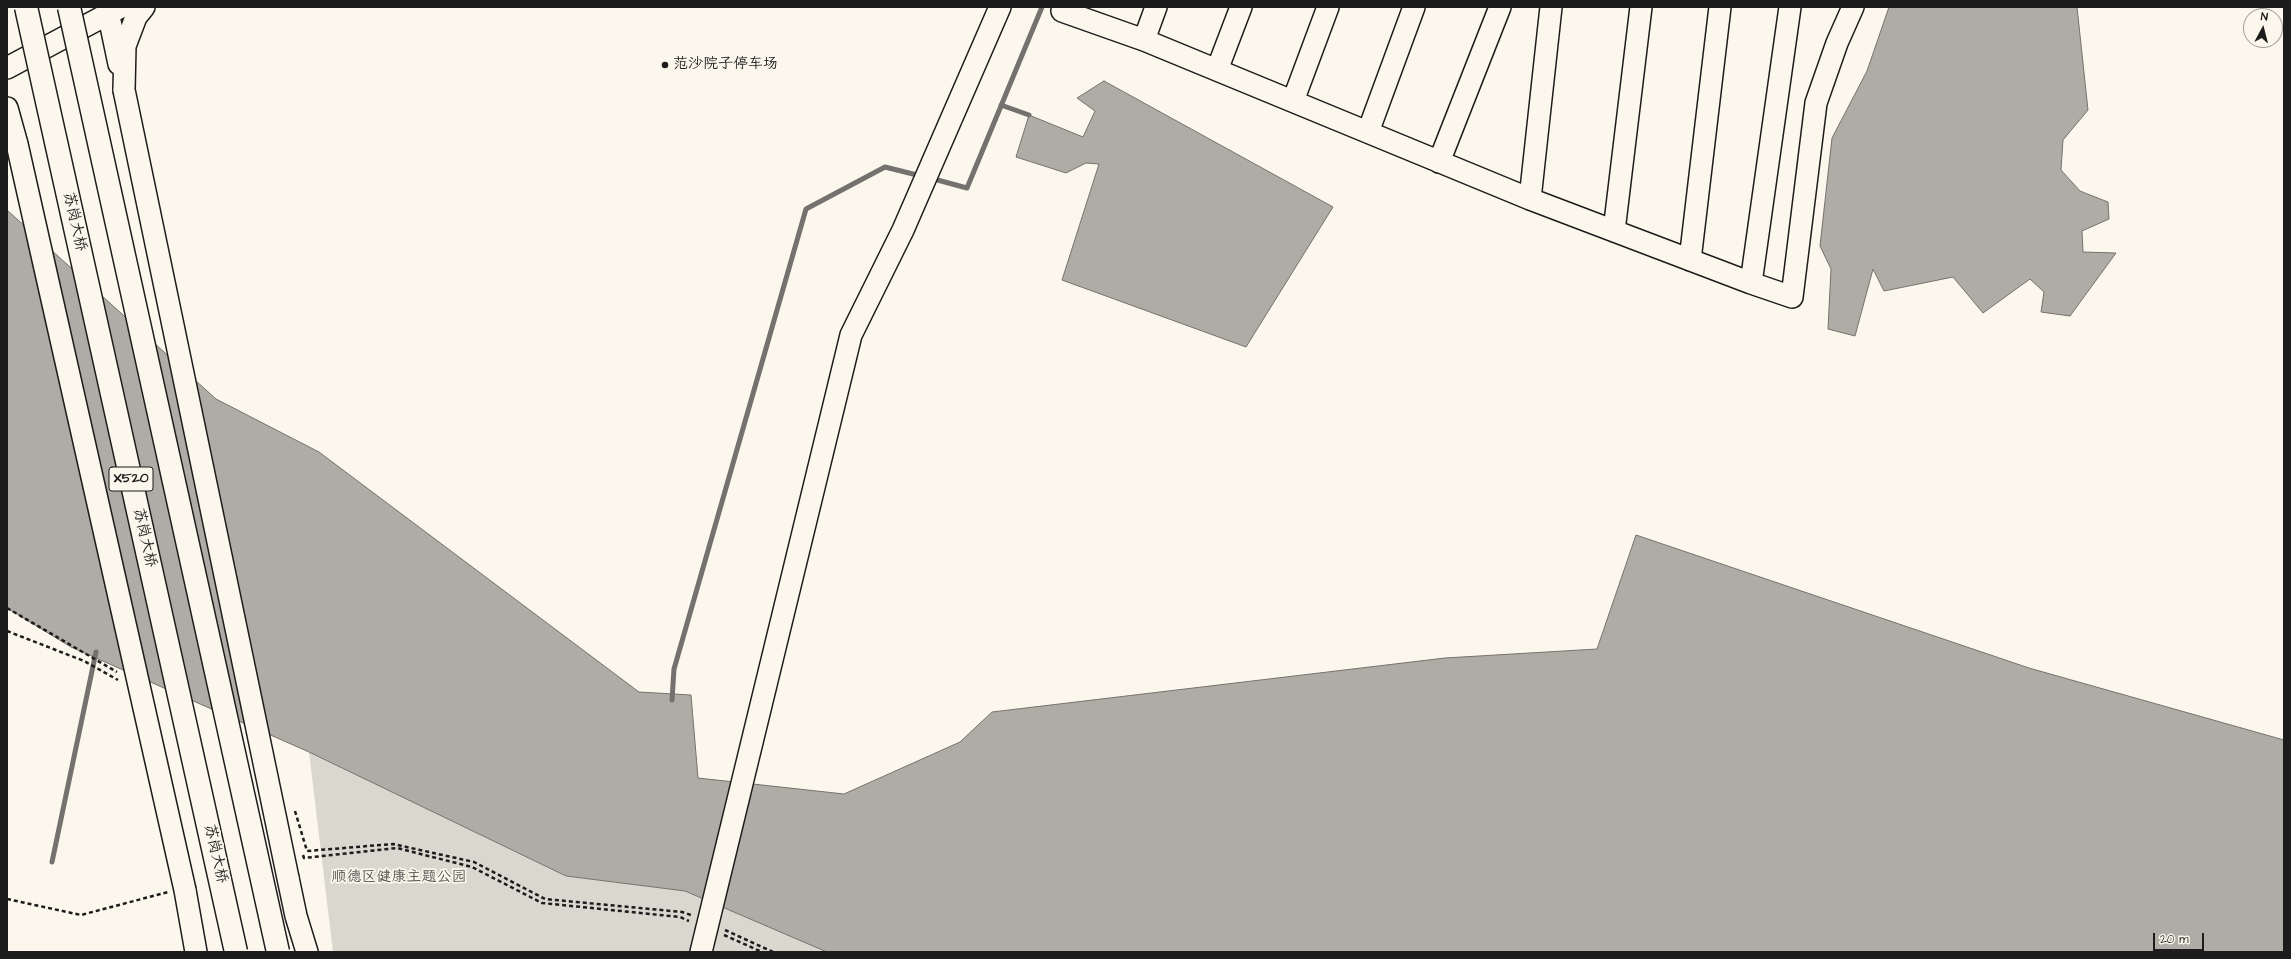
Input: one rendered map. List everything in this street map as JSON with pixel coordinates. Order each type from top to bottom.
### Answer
[{"type":"highway","name":"苏岗大桥","points":[[26,7],[236,952]]},
{"type":"highway","name":"X520","points":[[69,7],[278,952]]},
{"type":"street","points":[[124,90],[125,46],[136,17],[144,7]]},
{"type":"street","points":[[702,952],[770,663],[851,335],[903,230],[1000,7]]},
{"type":"street","points":[[1063,7],[1062,12],[1144,40],[1530,199],[1751,283],[1792,296],[1816,103],[1837,43],[1853,7]]},
{"type":"street","points":[[1144,40],[1156,7]]},
{"type":"street","points":[[1217,70],[1241,7]]},
{"type":"street","points":[[1293,101],[1328,7]]},
{"type":"street","points":[[1368,132],[1414,7]]},
{"type":"street","points":[[1439,162],[1500,7]]},
{"type":"street","points":[[1530,199],[1550,7]]},
{"type":"street","points":[[1614,232],[1640,7]]},
{"type":"street","points":[[1690,260],[1720,7]]},
{"type":"street","points":[[1751,283],[1790,7]]},
{"type":"street","points":[[7,68],[112,9],[124,90],[292,869],[296,916],[308,952]]},
{"type":"street","points":[[7,108],[18,144],[179,891],[196,952]]},
{"type":"path","points":[[7,608],[119,673]]},
{"type":"path","points":[[7,631],[84,662],[124,683]]},
{"type":"path","points":[[290,807],[300,843]]},
{"type":"path","points":[[294,808],[307,851],[394,844],[474,862],[545,899],[682,912],[762,952]]},
{"type":"path","points":[[292,869],[304,858],[397,848],[472,867],[542,903],[680,917],[708,926],[773,952]]},
{"type":"path","points":[[302,850],[304,858]]},
{"type":"path","points":[[7,899],[81,915],[179,891]]},
{"type":"green space","name":"顺德区健康主题公园","points":[[309,752],[566,876],[685,891],[827,952],[333,952]]},
{"type":"shaded area","points":[[1889,7],[2077,7],[2088,110],[2063,140],[2061,170],[2080,191],[2108,202],[2109,219],[2082,231],[2083,252],[2116,253],[2070,316],[2041,312],[2044,292],[2030,279],[1983,313],[1953,277],[1884,291],[1873,269],[1855,336],[1828,329],[1831,269],[1820,246],[1832,138],[1867,71]]},
{"type":"shaded area","points":[[1104,81],[1333,207],[1246,347],[1062,280],[1099,164],[1086,163],[1066,173],[1016,157],[1029,115],[1083,137],[1095,111],[1077,98]]},
{"type":"shaded area","points":[[7,210],[216,399],[319,452],[639,692],[691,695],[698,778],[844,794],[960,742],[992,712],[1445,658],[1597,649],[1636,535],[2029,668],[2284,740],[2284,952],[827,952],[685,891],[566,876],[309,752],[71,647],[7,608]]},
{"type":"waterway","points":[[930,178],[967,188],[1042,7]]},
{"type":"waterway","points":[[1001,105],[1029,115]]},
{"type":"waterway","points":[[672,700],[674,669],[806,209],[885,167],[921,176]]},
{"type":"waterway","points":[[52,862],[96,652]]},
{"type":"place","name":"范沙院子停车场","points":[[665,65]]}]
